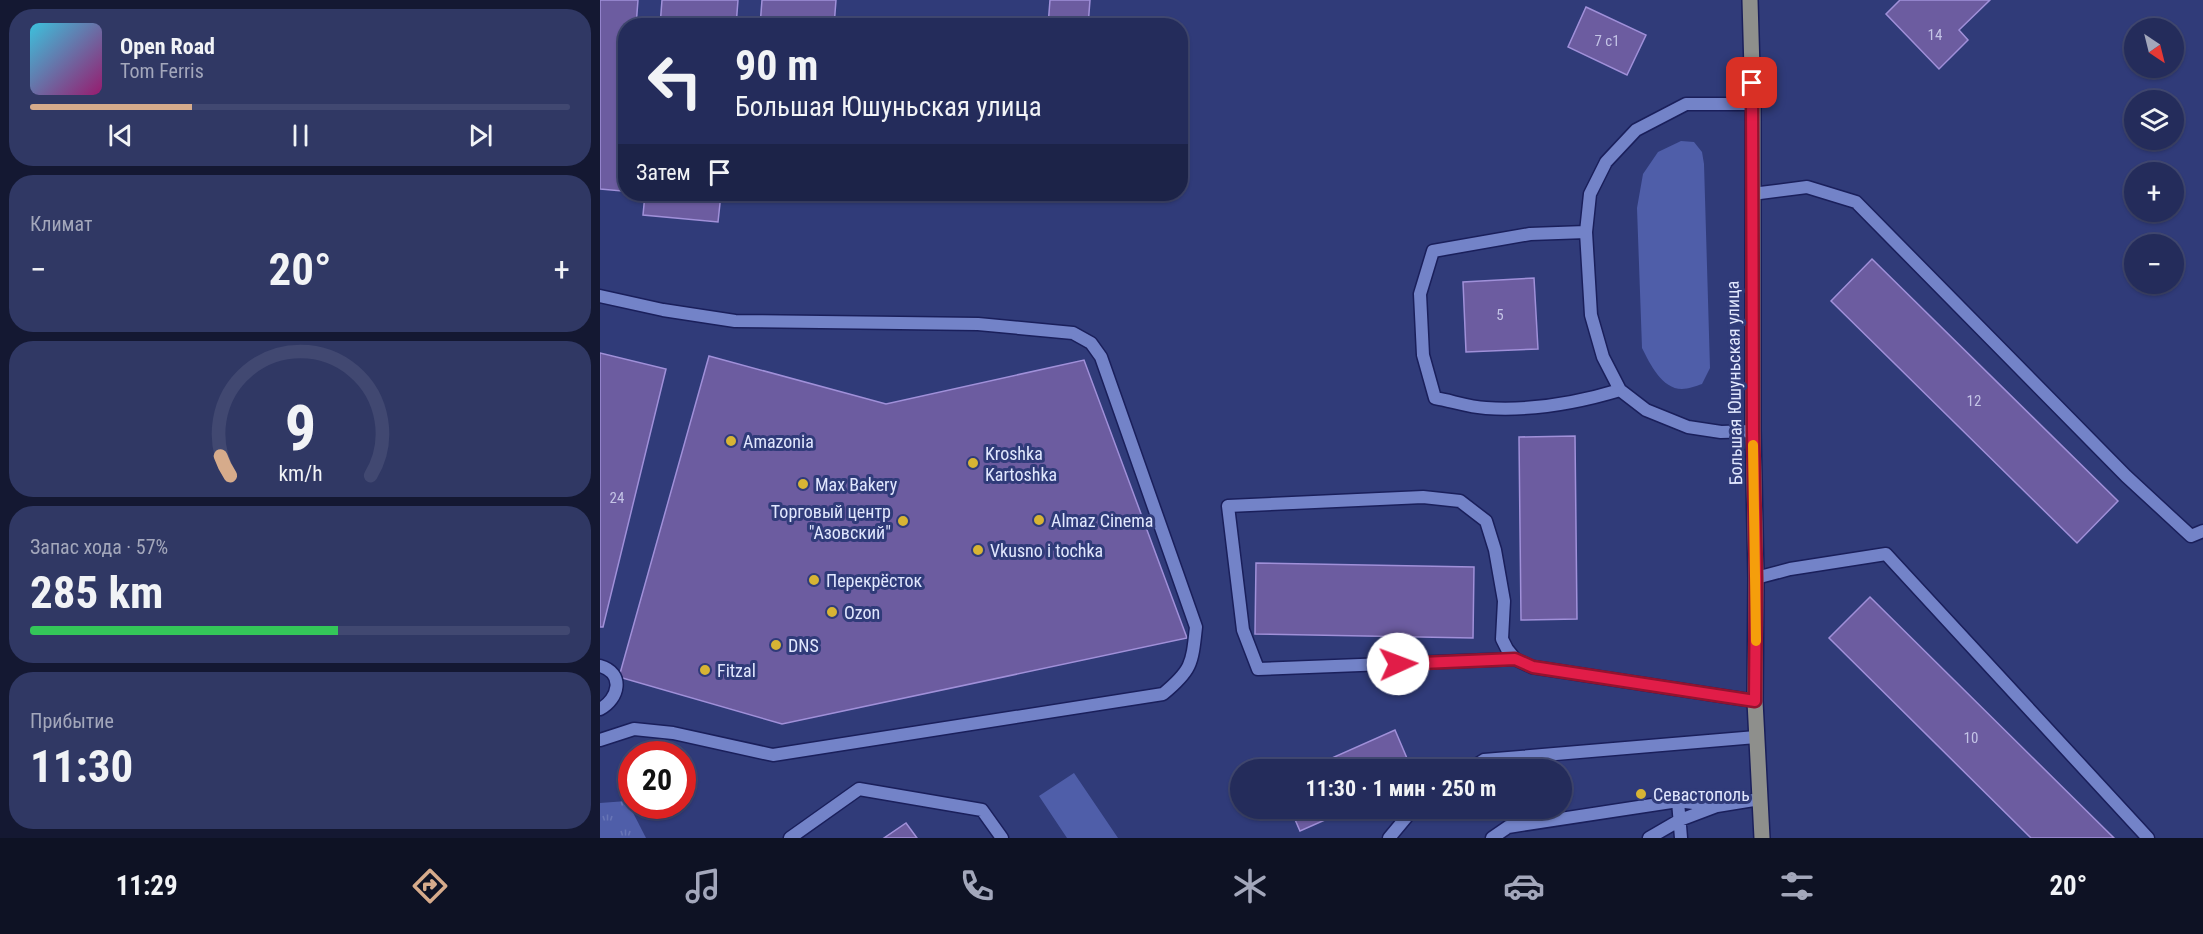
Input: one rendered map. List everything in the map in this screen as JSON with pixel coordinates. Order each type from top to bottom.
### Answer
[{"type":"street","name":"Большая Юшуньская улица","points":[[1750,0],[1753,104],[1755,701],[1762,838]]},
{"type":"lane","points":[[1753,104],[1686,104],[1636,130],[1606,162],[1590,194],[1586,232],[1591,315],[1603,357],[1620,390],[1646,410],[1688,427],[1721,432],[1753,431]]},
{"type":"lane","points":[[1752,194],[1808,188],[1857,202],[2126,476],[2191,536],[2203,531]]},
{"type":"lane","points":[[1586,232],[1530,234],[1433,251],[1420,294],[1423,355],[1435,398],[1484,408],[1534,407],[1595,397],[1620,390]]},
{"type":"lane","points":[[600,296],[663,310],[735,321],[978,324],[1073,333],[1091,343],[1101,357],[1196,627],[1192,657],[1184,677],[1163,694],[773,755],[673,734],[634,729],[600,740]]},
{"type":"lane","points":[[1515,659],[1502,639],[1503,601],[1495,550],[1486,521],[1460,501],[1423,497],[1228,506],[1243,630],[1258,669],[1515,659],[1533,667],[1755,701]]},
{"type":"lane","points":[[1756,579],[1790,569],[1886,554],[2148,838]]},
{"type":"lane","points":[[600,666],[612,672],[617,678],[618,685],[616,695],[600,709]]},
{"type":"lane","points":[[1496,759],[1756,737]]},
{"type":"lane","points":[[790,838],[859,789],[982,810],[1002,838]]},
{"type":"lane","points":[[1649,838],[1680,820],[1717,806],[1760,799]]},
{"type":"lane","points":[[1492,838],[1508,827],[1678,801],[1717,806]]},
{"type":"lane","points":[[1678,801],[1681,838]]},
{"type":"lane","points":[[1389,838],[1405,819]]},
{"type":"green space","points":[[1681,141],[1694,142],[1702,152],[1704,164],[1710,368],[1702,384],[1682,389],[1668,385],[1663,380],[1642,348],[1637,208],[1643,174],[1658,152]]},
{"type":"green space","points":[[1074,773],[1118,838],[1067,838],[1039,796]]},
{"type":"green space","points":[[618,802],[618,819],[636,819],[646,838],[600,838],[600,803]]},
{"type":"building","points":[[600,0],[638,0],[637,18],[618,18],[618,191],[600,189]]},
{"type":"building","points":[[662,0],[738,0],[737,18],[661,18]]},
{"type":"building","points":[[762,0],[836,0],[835,18],[761,18]]},
{"type":"building","points":[[1050,0],[1090,0],[1089,18],[1049,18]]},
{"type":"building","points":[[1900,0],[1990,0],[1959,30],[1968,40],[1939,69],[1886,14]]},
{"type":"building","points":[[1586,7],[1646,35],[1627,75],[1568,47]]},
{"type":"building","points":[[644,201],[720,201],[718,222],[643,215]]},
{"type":"building","points":[[1872,259],[2118,501],[2077,543],[1831,301]]},
{"type":"building","points":[[1534,278],[1538,349],[1466,352],[1463,282]]},
{"type":"building","points":[[600,353],[666,369],[603,627],[600,627]]},
{"type":"building","name":"Торговый центр \"Азовский\"","points":[[709,356],[886,404],[1084,360],[1187,638],[782,724],[619,677]]},
{"type":"building","points":[[1575,436],[1577,619],[1521,620],[1519,437]]},
{"type":"building","points":[[1256,563],[1474,567],[1473,638],[1255,634]]},
{"type":"building","points":[[1870,597],[2114,838],[2031,838],[1829,638]]},
{"type":"building","points":[[1395,730],[1407,759],[1330,759]]},
{"type":"building","points":[[1295,819],[1327,819],[1300,831]]},
{"type":"building","points":[[906,823],[917,838],[884,838]]},
{"type":"slow traffic","points":[[1753,445],[1756,641]]},
{"type":"place","name":"Amazonia","points":[[731,441]]},
{"type":"place","name":"Kroshka Kartoshka","points":[[973,463]]},
{"type":"place","name":"Max Bakery","points":[[803,484]]},
{"type":"place","name":"Almaz Cinema","points":[[1039,520]]},
{"type":"place","name":"Торговый центр \"Азовский\"","points":[[903,521]]},
{"type":"place","name":"Vkusno i tochka","points":[[978,550]]},
{"type":"place","name":"Перекрёсток","points":[[814,580]]},
{"type":"place","name":"Ozon","points":[[832,612]]},
{"type":"place","name":"DNS","points":[[776,645]]},
{"type":"place","name":"Fitzal","points":[[705,670]]},
{"type":"place","name":"Севастополь","points":[[1641,794]]},
{"type":"route","points":[[1398,664],[1515,659],[1533,667],[1755,701],[1752,83]]}]
